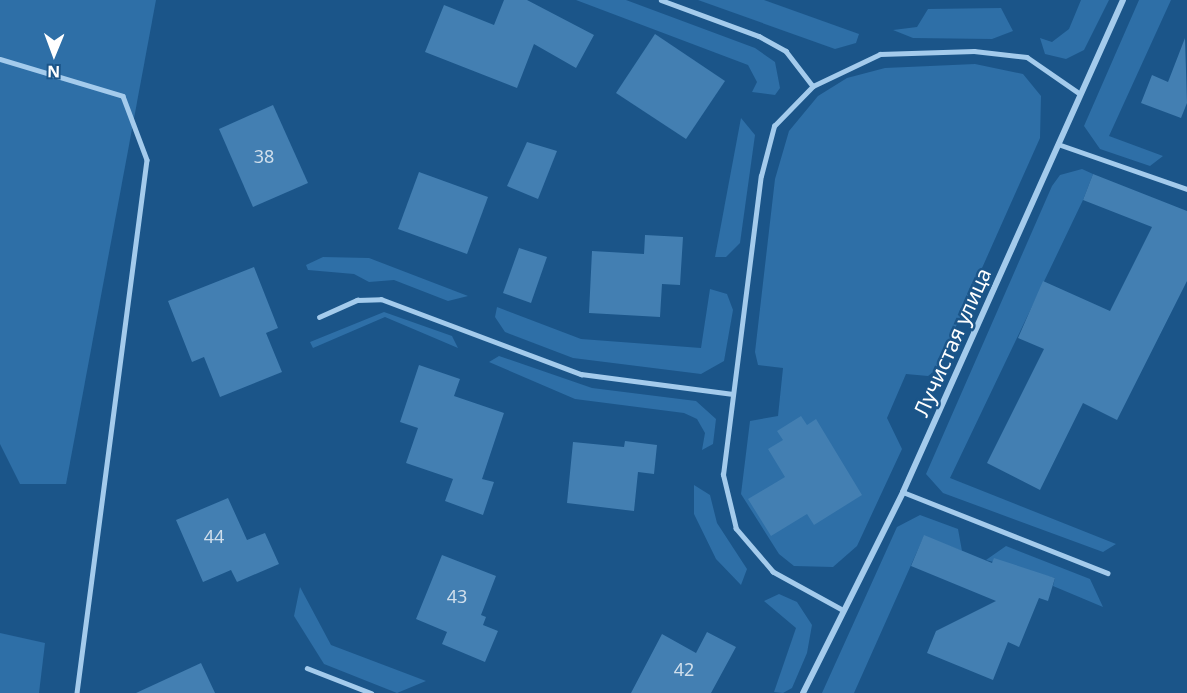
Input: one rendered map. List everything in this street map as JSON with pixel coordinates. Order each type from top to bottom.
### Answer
[{"type":"street","name":"Лучистая улица","points":[[803,693],[842,610],[903,492],[1079,93],[1123,0]]},
{"type":"lane","points":[[661,0],[759,36],[786,51],[813,86]]},
{"type":"lane","points":[[842,610],[773,572],[736,529],[723,475],[761,176],[774,126],[813,86],[880,54],[974,51],[1027,57],[1079,93]]},
{"type":"lane","points":[[0,59],[123,96],[147,160],[77,693]]},
{"type":"lane","points":[[1058,144],[1187,189]]},
{"type":"lane","points":[[319,317],[357,300],[381,299],[581,374],[733,394]]},
{"type":"lane","points":[[903,492],[1108,573]]},
{"type":"lane","points":[[307,668],[371,693]]},
{"type":"shaded area","points":[[0,0],[156,0],[66,484],[20,484],[0,444]]},
{"type":"shaded area","points":[[576,0],[626,0],[755,48],[775,62],[780,88],[775,95],[752,92],[757,82],[748,65]]},
{"type":"shaded area","points":[[698,0],[764,0],[859,34],[856,43],[835,49]]},
{"type":"shaded area","points":[[1081,0],[1109,0],[1084,50],[1066,59],[1045,54],[1040,38],[1052,42],[1069,29]]},
{"type":"shaded area","points":[[1139,0],[1171,0],[1109,136],[1163,156],[1150,166],[1100,149],[1084,126]]},
{"type":"shaded area","points":[[1001,8],[1013,31],[992,39],[913,38],[893,30],[917,27],[928,9]]},
{"type":"shaded area","points":[[975,64],[1023,74],[1041,96],[1040,138],[937,369],[928,376],[906,374],[887,418],[902,449],[857,546],[833,567],[794,566],[779,554],[741,494],[750,421],[778,416],[783,368],[758,365],[755,352],[775,179],[789,131],[818,96],[847,78],[885,68]]},
{"type":"shaded area","points":[[741,118],[755,135],[740,243],[726,257],[715,257]]},
{"type":"shaded area","points":[[1082,169],[1093,174],[1083,200],[950,478],[1116,544],[1103,552],[943,493],[926,474],[1052,186],[1060,175]]},
{"type":"shaded area","points":[[323,257],[369,258],[468,296],[448,301],[394,280],[369,282],[354,274],[308,270],[306,265]]},
{"type":"shaded area","points":[[710,289],[727,294],[733,310],[724,361],[701,374],[573,358],[505,332],[495,317],[497,307],[581,339],[701,348]]},
{"type":"shaded area","points":[[384,312],[452,336],[458,348],[385,317],[313,348],[310,342]]},
{"type":"shaded area","points":[[499,356],[592,388],[696,401],[716,419],[713,444],[702,450],[705,433],[697,419],[684,413],[575,399],[489,362]]},
{"type":"shaded area","points":[[694,485],[710,495],[717,523],[747,569],[741,585],[716,559],[694,514]]},
{"type":"shaded area","points":[[920,515],[958,529],[962,551],[924,536],[854,693],[822,693],[897,527]]},
{"type":"shaded area","points":[[1006,546],[1090,579],[1103,607],[1053,586],[1055,578],[986,560]]},
{"type":"shaded area","points":[[300,587],[331,645],[426,681],[397,693],[324,664],[294,616]]},
{"type":"shaded area","points":[[779,594],[797,602],[812,625],[807,653],[792,688],[783,693],[774,692],[796,628],[764,601]]},
{"type":"shaded area","points":[[0,633],[45,643],[39,693],[0,693]]},
{"type":"building","points":[[504,0],[527,0],[594,35],[576,68],[534,44],[517,88],[425,52],[444,5],[494,25]]},
{"type":"building","points":[[655,34],[725,81],[686,139],[616,93]]},
{"type":"building","points":[[1185,38],[1187,103],[1181,118],[1141,103],[1152,75],[1168,82]]},
{"type":"building","points":[[273,105],[308,183],[253,207],[219,129]]},
{"type":"building","points":[[527,142],[557,151],[538,199],[507,186]]},
{"type":"building","points":[[419,172],[488,197],[467,254],[398,229]]},
{"type":"building","points":[[1093,174],[1187,211],[1187,281],[1117,420],[1083,403],[1040,490],[987,463],[1044,349],[1018,338],[1043,281],[1110,311],[1152,227],[1083,200]]},
{"type":"building","points":[[645,235],[683,237],[680,285],[662,284],[660,317],[589,313],[592,251],[644,254]]},
{"type":"building","points":[[519,248],[547,257],[531,303],[503,293]]},
{"type":"building","points":[[254,267],[278,328],[266,333],[282,372],[220,397],[204,357],[192,362],[168,301]]},
{"type":"building","points":[[419,365],[460,379],[454,396],[504,413],[482,479],[494,482],[483,515],[445,501],[453,479],[406,463],[418,428],[400,422]]},
{"type":"building","points":[[801,416],[807,425],[816,419],[862,495],[814,525],[807,514],[771,536],[748,499],[785,477],[768,449],[783,440],[777,431]]},
{"type":"building","points":[[625,441],[657,445],[654,474],[638,472],[634,511],[567,503],[573,442],[624,447]]},
{"type":"building","points":[[228,498],[247,540],[265,533],[279,564],[237,582],[231,570],[203,582],[176,520]]},
{"type":"building","points":[[924,535],[992,563],[994,558],[1055,578],[1048,601],[1039,598],[1019,647],[1008,642],[993,680],[927,653],[936,631],[996,601],[911,566]]},
{"type":"building","points":[[442,555],[496,576],[481,615],[486,617],[483,625],[498,631],[485,662],[442,644],[447,632],[416,619]]},
{"type":"building","points":[[707,632],[736,647],[711,693],[631,693],[662,634],[696,653]]},
{"type":"building","points":[[201,663],[215,693],[136,693]]}]
